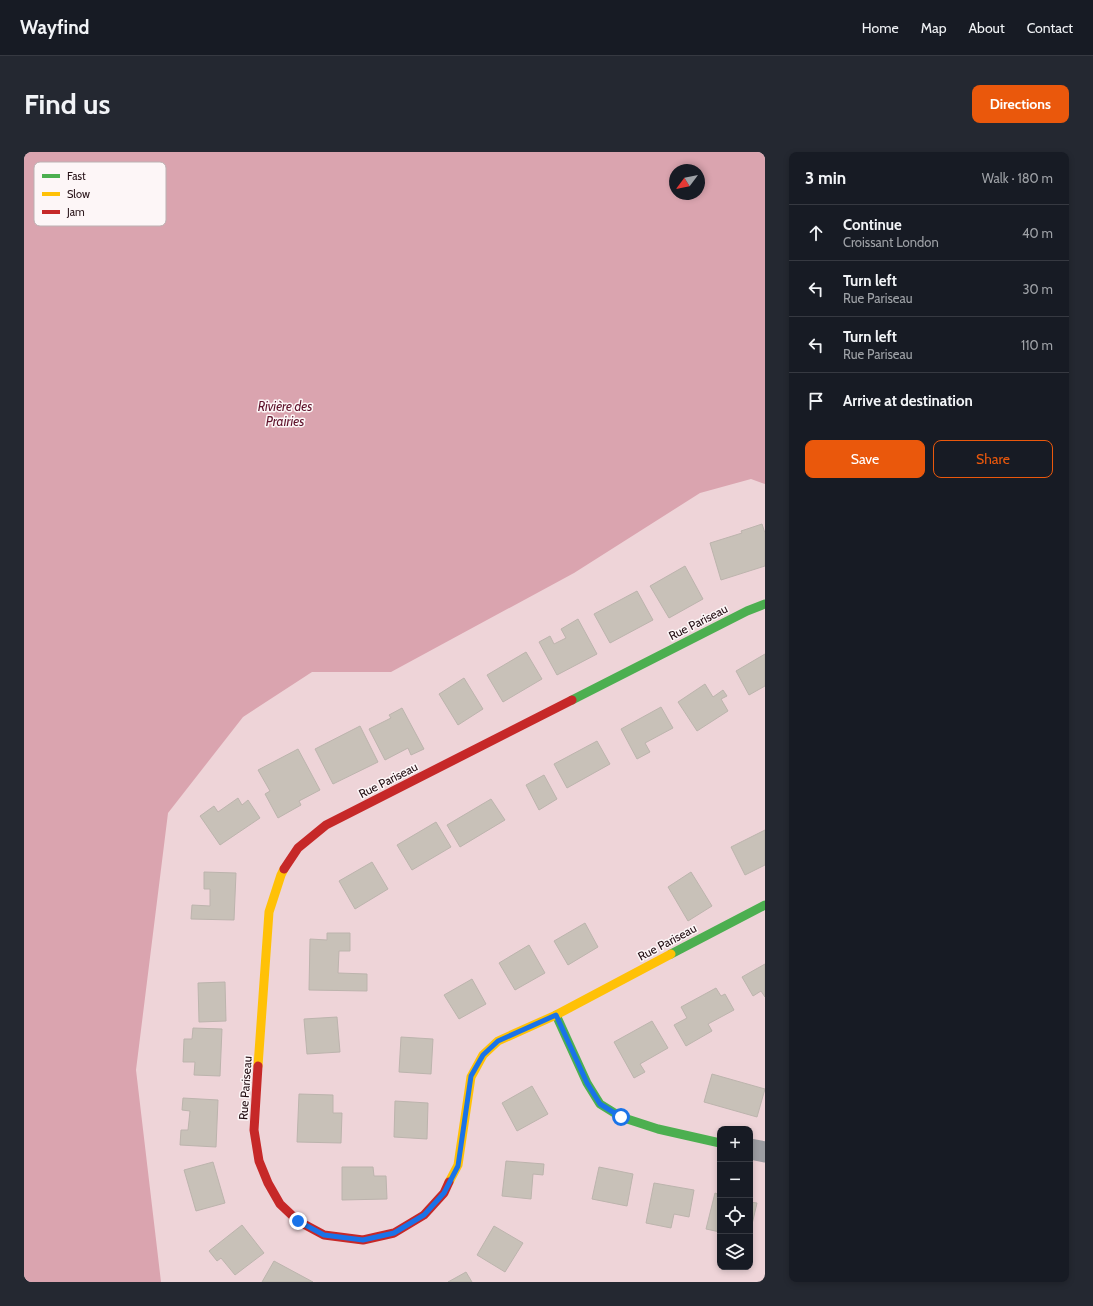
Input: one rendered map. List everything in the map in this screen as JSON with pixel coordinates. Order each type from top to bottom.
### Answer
[{"type":"street","name":"Rue Pariseau","points":[[765,604],[746,611],[326,825],[298,848],[281,875],[269,912],[254,1130],[259,1161],[268,1183],[280,1204],[298,1221],[324,1235],[363,1240],[394,1233],[424,1215],[444,1193],[458,1166],[471,1076],[483,1055],[498,1041],[556,1015],[765,905]]},
{"type":"street","points":[[556,1015],[587,1083],[600,1104],[621,1117],[658,1129],[717,1142]]},
{"type":"street","points":[[753,1150],[765,1152]]},
{"type":"water","name":"Rivière des Prairies","points":[[24,152],[765,152],[765,484],[751,479],[700,493],[574,573],[391,672],[312,672],[243,717],[168,813],[136,1070],[161,1282],[24,1282]]},
{"type":"building","points":[[762,524],[765,533],[765,566],[721,580],[710,543],[742,533],[741,531]]},
{"type":"building","points":[[685,566],[703,599],[669,618],[650,586]]},
{"type":"building","points":[[637,591],[653,620],[610,643],[594,614]]},
{"type":"building","points":[[578,619],[597,654],[557,675],[539,642],[550,636],[554,644],[566,638],[561,629]]},
{"type":"building","points":[[526,652],[542,679],[503,702],[487,675]]},
{"type":"building","points":[[765,654],[765,686],[749,695],[736,671]]},
{"type":"building","points":[[464,678],[483,709],[458,725],[439,694]]},
{"type":"building","points":[[705,684],[713,697],[723,690],[727,696],[721,699],[728,711],[697,731],[678,702]]},
{"type":"building","points":[[661,707],[673,728],[645,743],[650,752],[637,759],[621,729]]},
{"type":"building","points":[[402,708],[424,749],[411,755],[408,748],[385,760],[369,729],[391,718],[389,715]]},
{"type":"building","points":[[360,726],[378,762],[333,784],[315,749]]},
{"type":"building","points":[[597,741],[610,764],[567,788],[554,764]]},
{"type":"building","points":[[298,749],[320,790],[299,801],[301,805],[278,818],[265,794],[270,791],[258,770]]},
{"type":"building","points":[[544,775],[557,799],[539,810],[526,785]]},
{"type":"building","points":[[238,798],[242,805],[248,800],[260,818],[220,845],[200,816],[214,806],[218,812]]},
{"type":"building","points":[[491,799],[505,820],[460,847],[447,825]]},
{"type":"building","points":[[436,822],[451,847],[412,870],[397,845]]},
{"type":"building","points":[[765,830],[765,865],[745,875],[731,847]]},
{"type":"building","points":[[372,862],[388,889],[355,909],[339,881]]},
{"type":"building","points":[[204,872],[236,873],[234,920],[191,919],[192,905],[210,906],[210,889],[204,889]]},
{"type":"building","points":[[691,872],[712,906],[688,921],[668,887]]},
{"type":"building","points":[[585,923],[598,947],[568,965],[554,941]]},
{"type":"building","points":[[327,933],[350,933],[350,951],[339,951],[338,973],[367,974],[367,991],[309,990],[310,939],[327,940]]},
{"type":"building","points":[[529,945],[545,973],[515,990],[499,963]]},
{"type":"building","points":[[765,964],[765,997],[761,991],[753,996],[742,977]]},
{"type":"building","points":[[472,979],[486,1004],[459,1019],[444,995]]},
{"type":"building","points":[[225,982],[226,1021],[199,1022],[198,983]]},
{"type":"building","points":[[716,988],[721,996],[725,994],[734,1010],[708,1024],[712,1031],[686,1046],[674,1025],[687,1018],[681,1007]]},
{"type":"building","points":[[337,1017],[340,1052],[307,1054],[304,1019]]},
{"type":"building","points":[[652,1021],[668,1048],[640,1064],[645,1072],[634,1078],[614,1042]]},
{"type":"building","points":[[193,1028],[222,1029],[220,1076],[194,1075],[195,1062],[183,1062],[184,1039],[192,1039]]},
{"type":"building","points":[[401,1037],[433,1039],[431,1074],[399,1072]]},
{"type":"building","points":[[712,1074],[765,1089],[757,1117],[704,1102]]},
{"type":"building","points":[[532,1086],[548,1114],[517,1131],[502,1103]]},
{"type":"building","points":[[299,1094],[333,1095],[333,1113],[342,1113],[341,1143],[297,1142]]},
{"type":"building","points":[[183,1098],[218,1100],[216,1147],[180,1145],[181,1130],[188,1130],[190,1111],[182,1110]]},
{"type":"building","points":[[395,1101],[428,1103],[427,1139],[394,1137]]},
{"type":"building","points":[[506,1161],[544,1164],[543,1175],[533,1174],[531,1199],[502,1196]]},
{"type":"building","points":[[213,1162],[225,1203],[196,1211],[184,1170]]},
{"type":"building","points":[[342,1167],[373,1167],[374,1176],[386,1176],[387,1199],[342,1200]]},
{"type":"building","points":[[599,1167],[633,1174],[627,1206],[592,1199]]},
{"type":"building","points":[[654,1183],[694,1190],[689,1217],[674,1214],[671,1228],[646,1223]]},
{"type":"building","points":[[715,1193],[717,1194],[717,1231],[706,1229]]},
{"type":"building","points":[[753,1202],[757,1203],[753,1220]]},
{"type":"building","points":[[242,1225],[264,1253],[235,1275],[221,1258],[217,1261],[209,1251]]},
{"type":"building","points":[[494,1226],[523,1243],[505,1272],[477,1255]]},
{"type":"building","points":[[274,1261],[313,1282],[262,1282]]},
{"type":"building","points":[[466,1272],[472,1282],[448,1282]]},
{"type":"traffic: fast","points":[[572,700],[747,611],[765,604]]},
{"type":"traffic: fast","points":[[671,954],[765,905]]},
{"type":"traffic: fast","points":[[556,1015],[587,1083],[600,1104],[621,1117],[658,1129],[717,1142]]},
{"type":"traffic: slow","points":[[258,1066],[269,912],[284,869]]},
{"type":"traffic: slow","points":[[449,1182],[458,1165],[471,1077],[483,1055],[498,1041],[556,1015],[671,954]]},
{"type":"traffic: jam","points":[[284,869],[298,848],[326,825],[572,700]]},
{"type":"traffic: jam","points":[[258,1066],[254,1130],[259,1161],[268,1183],[280,1204],[298,1221],[324,1235],[363,1240],[394,1233],[424,1215],[444,1193],[449,1182]]},
{"type":"route","points":[[298,1221],[324,1235],[363,1240],[394,1233],[424,1215],[444,1193],[458,1166],[471,1076],[483,1055],[498,1041],[556,1015],[587,1083],[600,1104],[621,1117]]}]
